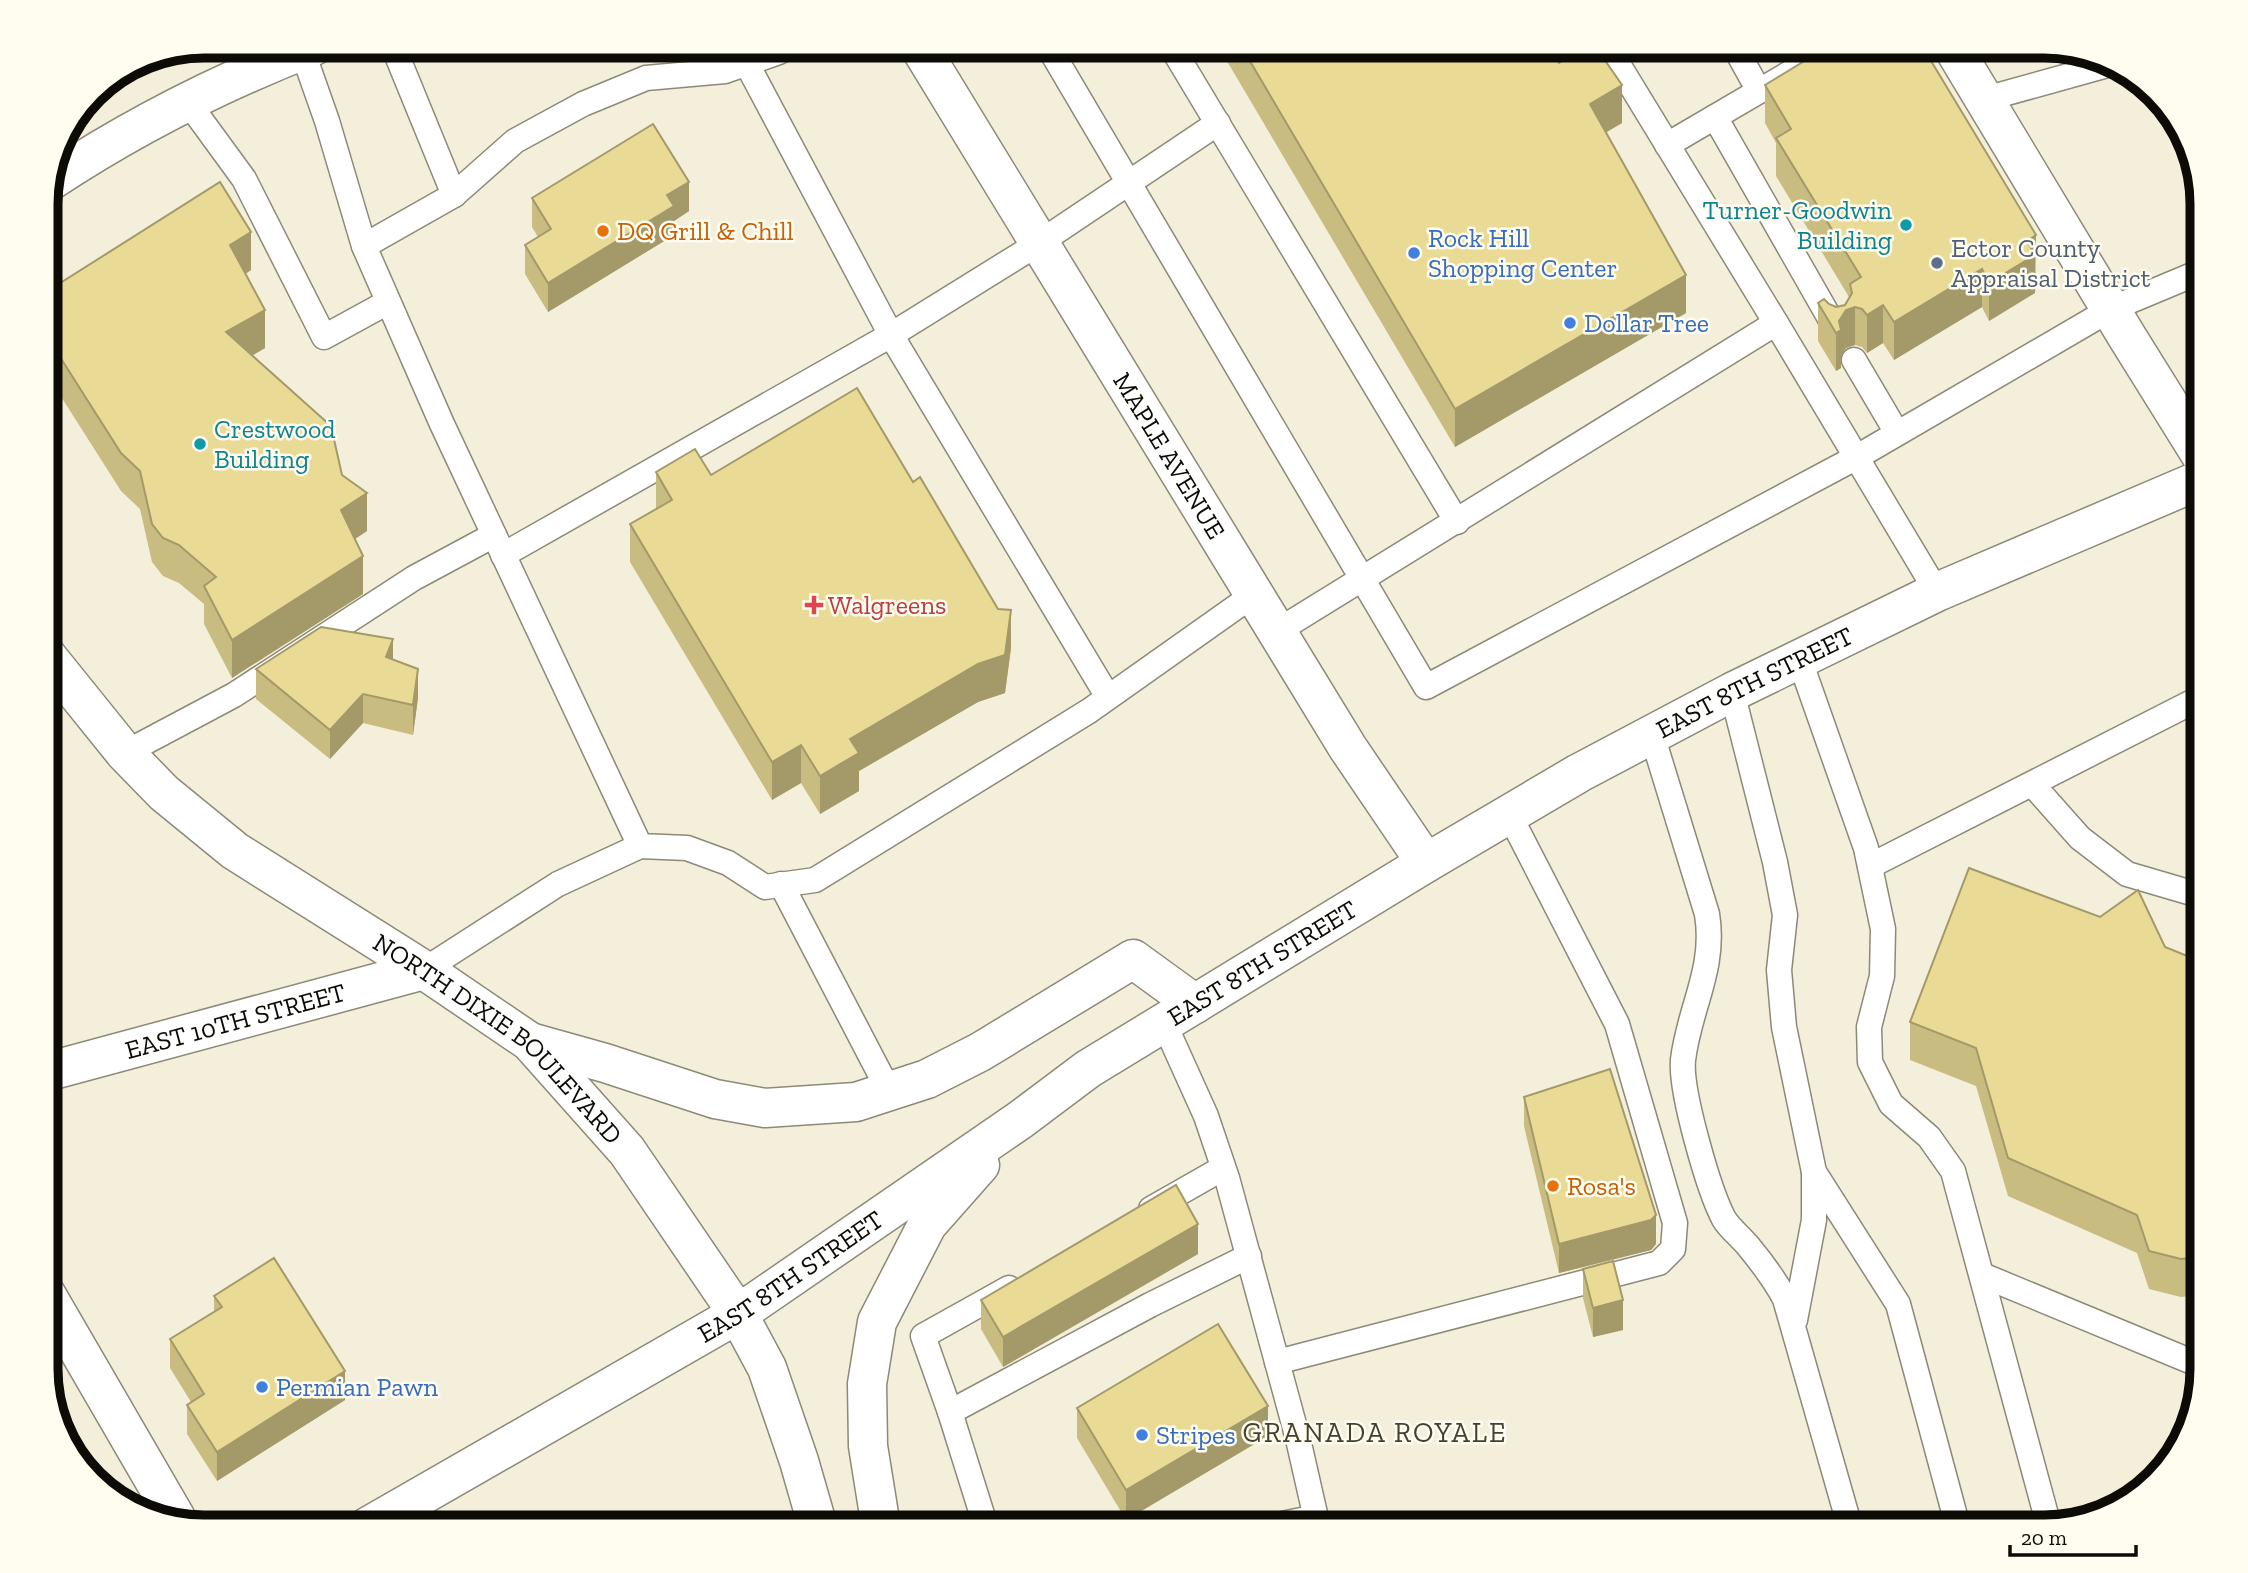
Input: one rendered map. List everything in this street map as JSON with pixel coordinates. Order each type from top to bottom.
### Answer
[{"type":"main road","points":[[61,174],[187,101],[285,58]]},
{"type":"main road","name":"MAPLE AVENUE","points":[[926,58],[1253,595],[1348,748],[1426,863]]},
{"type":"main road","points":[[1959,58],[2190,436]]},
{"type":"main road","name":"EAST 8TH STREET","points":[[390,1515],[738,1314],[1020,1120],[1088,1069],[1509,814],[1651,735],[1799,658],[1937,592],[2190,485]]},
{"type":"main road","name":"NORTH DIXIE BOULEVARD","points":[[58,670],[125,753],[164,793],[235,851],[424,970],[530,1042],[628,1151],[738,1314],[767,1368],[814,1515]]},
{"type":"main road","points":[[530,1042],[715,1099],[765,1108],[856,1102],[927,1079],[980,1052],[1133,959],[1180,1014]]},
{"type":"main road","name":"EAST 10TH STREET","points":[[58,1069],[424,970]]},
{"type":"main road","points":[[879,1515],[868,1446],[867,1384],[877,1322],[927,1225],[1020,1120]]},
{"type":"main road","points":[[58,1315],[172,1511]]},
{"type":"lane","points":[[311,58],[365,246],[388,302],[498,545],[640,846]]},
{"type":"lane","points":[[398,58],[454,195]]},
{"type":"lane","points":[[365,246],[454,195],[515,141],[583,103],[646,78],[725,71],[761,58]]},
{"type":"lane","points":[[1055,58],[1426,687],[1857,457],[2111,309],[2190,276]]},
{"type":"lane","points":[[1178,58],[1457,522]]},
{"type":"lane","points":[[1614,58],[1937,592]]},
{"type":"lane","points":[[1741,58],[1759,91]]},
{"type":"lane","points":[[1667,145],[1815,58]]},
{"type":"lane","points":[[747,64],[891,335],[1108,698]]},
{"type":"lane","points":[[1984,99],[2097,68]]},
{"type":"lane","points":[[187,101],[244,179],[324,337],[388,302]]},
{"type":"lane","points":[[1715,117],[1837,330]]},
{"type":"lane","points":[[125,753],[234,695],[414,578],[498,545],[891,335],[1039,243],[1217,123]]},
{"type":"lane","points":[[1276,632],[1776,323]]},
{"type":"lane","points":[[1854,360],[1897,433]]},
{"type":"lane","points":[[424,970],[558,884],[640,846],[687,848],[728,863],[765,887],[815,880],[1108,698],[1253,595]]},
{"type":"lane","points":[[1799,658],[1866,848],[1883,929],[1882,976],[1869,1027],[1870,1062],[1891,1104],[1929,1137],[1953,1171],[2046,1515]]},
{"type":"lane","points":[[1732,692],[1775,862],[1785,915],[1779,970],[1784,1027],[1814,1172],[1814,1220],[1794,1324]]},
{"type":"lane","points":[[1870,866],[2190,704]]},
{"type":"lane","points":[[1651,735],[1707,914],[1710,933],[1707,971],[1683,1060],[1686,1095],[1713,1193],[1726,1221],[1774,1279],[1785,1299],[1846,1515]]},
{"type":"lane","points":[[2032,784],[2080,838],[2127,874],[2190,892]]},
{"type":"lane","points":[[1277,1362],[1659,1263],[1673,1249],[1675,1223],[1617,1024],[1509,814]]},
{"type":"lane","points":[[781,884],[889,1091]]},
{"type":"lane","points":[[1180,1014],[1206,1116],[1249,1256],[1315,1515]]},
{"type":"lane","points":[[1128,1221],[1223,1168]]},
{"type":"lane","points":[[1814,1172],[1898,1304],[1955,1515]]},
{"type":"lane","points":[[950,1412],[1031,1360],[1147,1295],[1249,1256]]},
{"type":"lane","points":[[1982,1275],[2190,1361]]},
{"type":"lane","points":[[982,1515],[923,1336],[1020,1290]]},
{"type":"building","points":[[1248,58],[1556,58],[1559,63],[1568,58],[1603,58],[1622,85],[1590,104],[1686,275],[1455,409]]},
{"type":"building","name":"Turner-Goodwin Building","points":[[1809,58],[1929,58],[2036,235],[2027,241],[2035,255],[1989,283],[1982,269],[1894,322],[1883,305],[1867,315],[1862,309],[1855,307],[1846,310],[1839,321],[1841,330],[1836,333],[1818,303],[1824,299],[1836,307],[1845,305],[1852,293],[1850,284],[1861,277],[1776,138],[1791,129],[1765,85]]},
{"type":"building","name":"DQ Grill & Chill","points":[[653,124],[689,182],[667,195],[674,206],[548,283],[525,245],[551,229],[532,198]]},
{"type":"building","name":"Crestwood Building","points":[[220,182],[251,232],[230,245],[265,310],[226,332],[331,426],[342,475],[367,493],[341,510],[363,556],[232,640],[204,586],[216,577],[179,545],[163,538],[152,524],[140,471],[121,453],[58,354],[58,284]]},
{"type":"building","name":"Walgreens","points":[[857,388],[913,482],[920,477],[998,609],[1011,610],[1005,655],[978,664],[850,739],[859,753],[820,776],[801,745],[772,762],[630,524],[672,500],[656,472],[695,449],[711,475]]},
{"type":"building","points":[[321,627],[393,639],[386,657],[418,669],[413,705],[363,694],[330,730],[256,669]]},
{"type":"building","points":[[1969,868],[2100,917],[2138,890],[2165,947],[2190,957],[2190,1258],[2181,1259],[2149,1251],[2137,1215],[2008,1158],[1976,1048],[1910,1022]]},
{"type":"building","points":[[1610,1069],[1656,1215],[1651,1220],[1559,1244],[1524,1097]]},
{"type":"building","points":[[1176,1185],[1198,1224],[1003,1337],[981,1300]]},
{"type":"building","points":[[274,1258],[345,1371],[217,1452],[187,1405],[204,1394],[170,1339],[222,1307],[214,1296]]},
{"type":"building","points":[[1613,1261],[1623,1300],[1593,1308],[1583,1269]]},
{"type":"building","points":[[1218,1324],[1268,1406],[1126,1490],[1077,1408]]},
{"type":"place","name":"Turner-Goodwin Building","points":[[1906,225]]},
{"type":"place","name":"DQ Grill & Chill","points":[[603,231]]},
{"type":"place","name":"Rock Hill Shopping Center","points":[[1414,253]]},
{"type":"place","name":"Ector County Appraisal District","points":[[1937,263]]},
{"type":"place","name":"Dollar Tree","points":[[1570,323]]},
{"type":"place","name":"Crestwood Building","points":[[200,444]]},
{"type":"place","name":"Walgreens","points":[[814,605]]},
{"type":"place","name":"Rosa's","points":[[1553,1186]]},
{"type":"place","name":"Permian Pawn","points":[[262,1387]]},
{"type":"place","name":"Stripes","points":[[1142,1435]]},
{"type":"district","name":"GRANADA ROYALE","points":[[1375,1432]]}]
